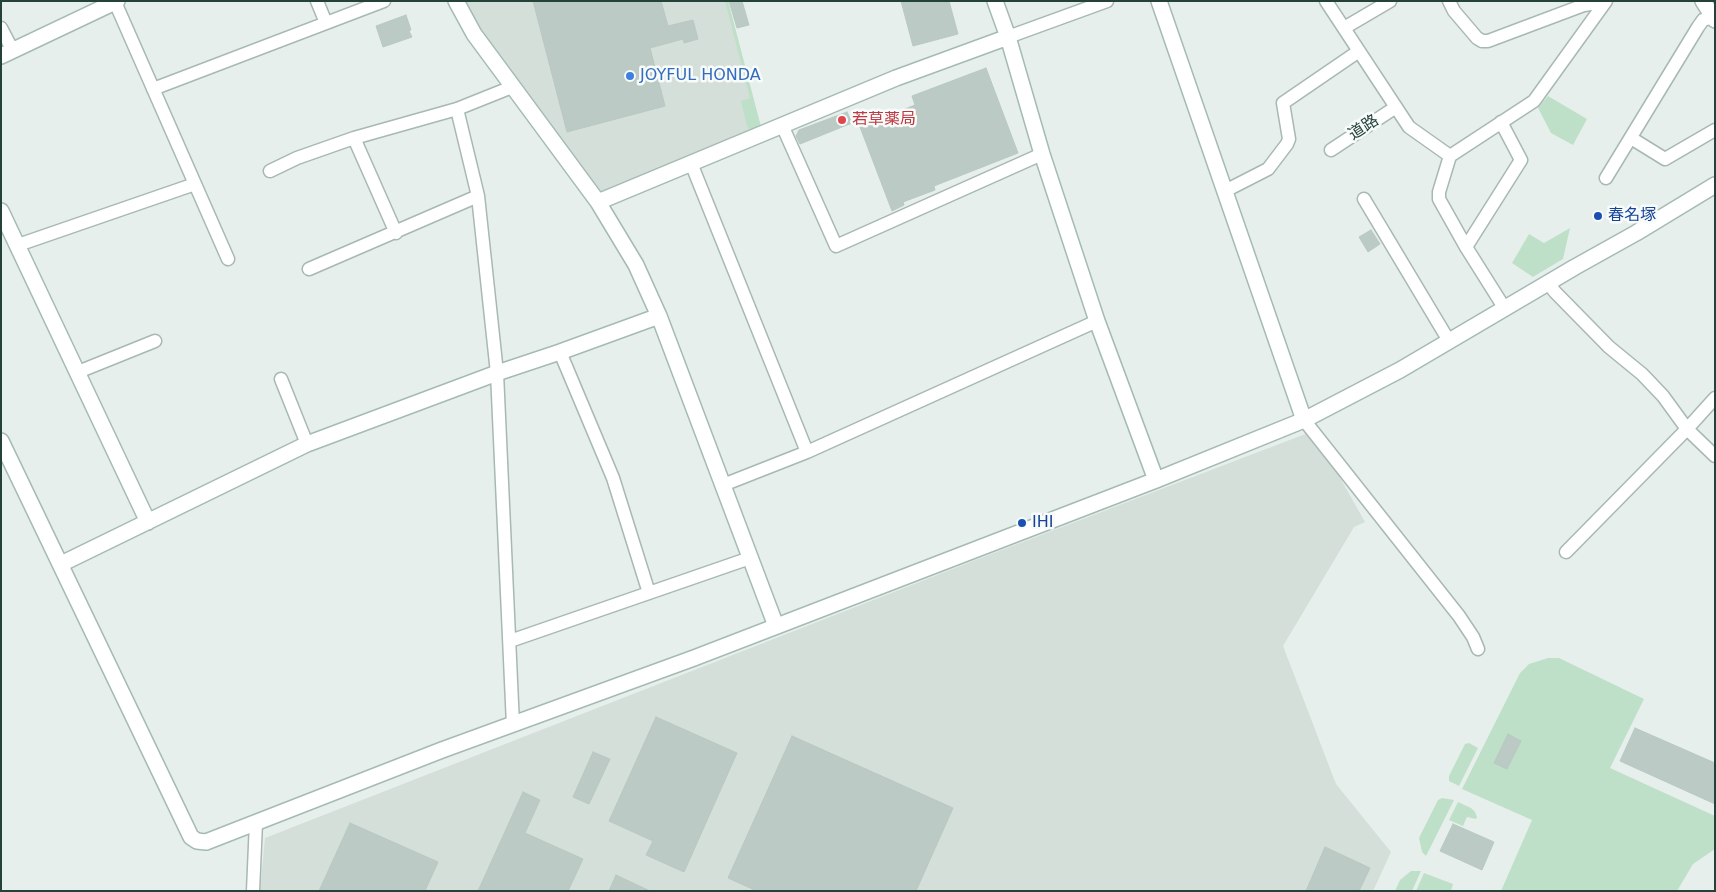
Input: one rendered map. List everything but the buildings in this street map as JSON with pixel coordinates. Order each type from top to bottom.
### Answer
[{"type":"street","points":[[317,1],[326,23]]},
{"type":"street","points":[[153,89],[384,1]]},
{"type":"street","points":[[456,1],[474,34],[598,202],[636,265],[659,316],[776,626]]},
{"type":"street","points":[[995,1],[1008,37],[1042,154],[1097,321],[1156,480]]},
{"type":"street","points":[[598,202],[896,78],[1107,1]]},
{"type":"street","points":[[1159,1],[1304,420],[1459,616],[1473,637],[1478,649]]},
{"type":"street","points":[[1326,1],[1410,127],[1450,156]]},
{"type":"street","points":[[1344,28],[1390,1]]},
{"type":"street","points":[[1449,1],[1454,11],[1482,42],[1584,5],[1605,2]]},
{"type":"street","points":[[1606,178],[1698,27],[1704,20],[1714,18],[1703,1]]},
{"type":"street","points":[[1,28],[7,54],[116,2],[228,259]]},
{"type":"street","points":[[1505,309],[1466,247],[1439,199],[1439,192],[1450,156],[1534,101],[1605,2]]},
{"type":"street","points":[[1225,191],[1268,169],[1287,144],[1289,139],[1283,103],[1359,51]]},
{"type":"street","points":[[270,171],[297,158],[354,138],[457,109],[512,87]]},
{"type":"street","name":"道路","points":[[1331,150],[1396,107]]},
{"type":"street","points":[[457,109],[478,196],[497,373],[513,724]]},
{"type":"street","points":[[1466,247],[1521,160],[1501,122]]},
{"type":"street","points":[[782,125],[836,246],[1042,154]]},
{"type":"street","points":[[1631,138],[1665,159],[1715,130]]},
{"type":"street","points":[[354,138],[396,233]]},
{"type":"street","points":[[691,163],[807,452]]},
{"type":"street","points":[[18,245],[195,184]]},
{"type":"street","points":[[1,441],[62,564],[191,838],[206,842],[513,724],[694,658],[1156,480],[1304,420],[1400,370],[1715,185]]},
{"type":"street","points":[[310,269],[478,196]]},
{"type":"street","points":[[1364,199],[1449,341]]},
{"type":"street","points":[[1,211],[148,522]]},
{"type":"street","points":[[1548,283],[1609,347],[1642,374],[1663,396],[1687,429],[1715,456]]},
{"type":"street","points":[[62,564],[306,444],[497,373],[659,316]]},
{"type":"street","points":[[723,485],[807,452],[1097,321]]},
{"type":"street","points":[[78,372],[155,341]]},
{"type":"street","points":[[560,352],[613,478],[650,593]]},
{"type":"street","points":[[281,379],[306,444]]},
{"type":"street","points":[[1566,552],[1715,398]]},
{"type":"street","points":[[510,641],[750,558]]},
{"type":"street","points":[[253,891],[256,822]]},
{"type":"shaded area","name":"JOYFUL HONDA","points":[[463,1],[728,1],[761,127],[606,192],[596,190],[480,33]]},
{"type":"shaded area","points":[[1308,433],[1326,453],[1365,522],[1354,527],[1283,646],[1336,784],[1391,852],[1373,891],[260,891],[265,838],[973,561]]},
{"type":"green space","points":[[725,1],[728,1],[761,127],[753,130],[747,126],[741,101],[750,98]]},
{"type":"green space","points":[[1548,96],[1587,119],[1573,145],[1551,133],[1538,108]]},
{"type":"green space","points":[[1570,228],[1563,259],[1533,277],[1512,263],[1529,234],[1544,243]]},
{"type":"green space","points":[[1548,658],[1559,658],[1644,699],[1610,768],[1715,816],[1715,849],[1693,864],[1677,891],[1501,891],[1532,820],[1462,789],[1520,673],[1529,664]]},
{"type":"green space","points":[[1469,743],[1478,748],[1459,786],[1449,781],[1449,776],[1465,744]]},
{"type":"green space","points":[[1442,798],[1454,800],[1426,856],[1422,852],[1419,838],[1438,800]]},
{"type":"green space","points":[[1458,802],[1471,808],[1475,812],[1476,819],[1467,817],[1463,826],[1449,820]]},
{"type":"green space","points":[[1411,871],[1421,871],[1412,891],[1395,891],[1400,880]]},
{"type":"green space","points":[[1424,873],[1453,884],[1451,891],[1416,891]]},
{"type":"place","name":"JOYFUL HONDA","points":[[630,76]]},
{"type":"place","name":"若草薬局","points":[[842,120]]},
{"type":"place","name":"春名塚","points":[[1598,216]]},
{"type":"place","name":"IHI","points":[[1022,523]]}]
